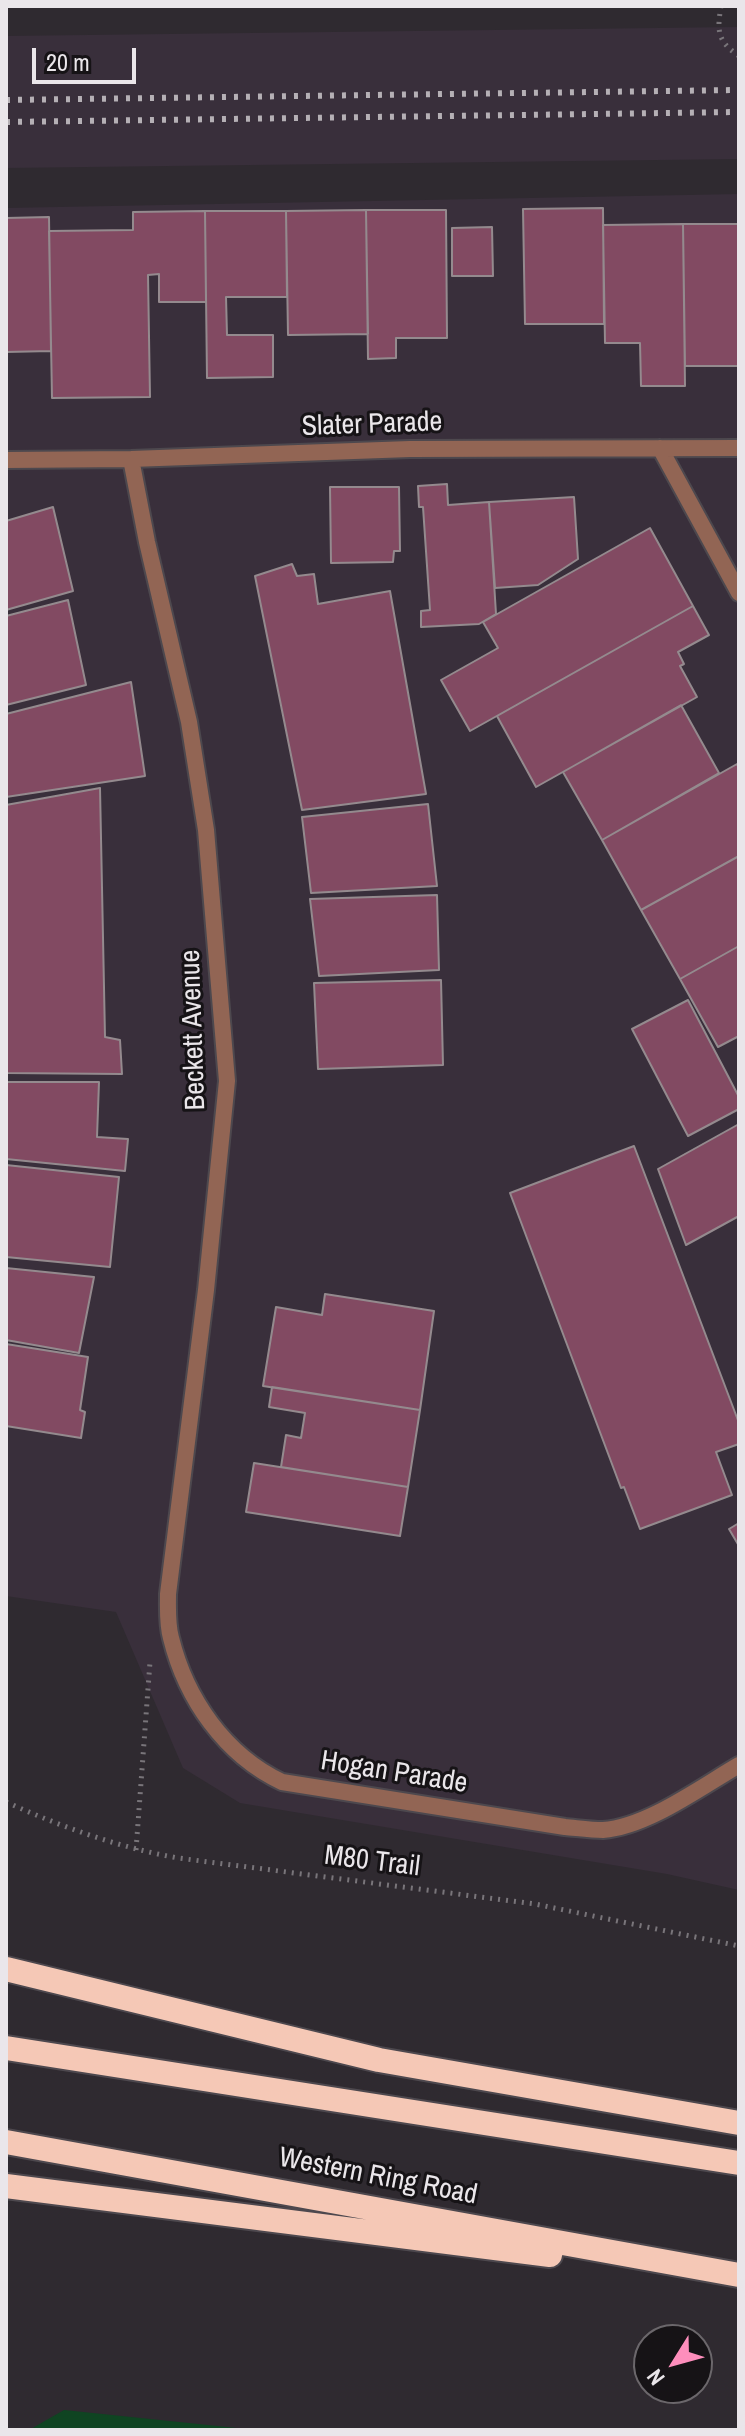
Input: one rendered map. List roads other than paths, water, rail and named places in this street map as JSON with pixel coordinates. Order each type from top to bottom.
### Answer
[{"type":"highway","points":[[6,1969],[379,2060],[739,2123]]},
{"type":"highway","points":[[6,2048],[739,2163]]},
{"type":"highway","name":"Western Ring Road","points":[[6,2142],[739,2277]]},
{"type":"highway","points":[[6,2186],[739,2277]]},
{"type":"street","points":[[660,448],[739,593]]},
{"type":"street","name":"Slater Parade","points":[[6,460],[131,459],[410,449],[739,448]]},
{"type":"street","name":"Beckett Avenue","points":[[131,459],[189,722],[206,830],[227,1081],[193,1399],[168,1594],[170,1636],[181,1670],[194,1695]]},
{"type":"street","name":"Hogan Parade","points":[[194,1695],[221,1736],[240,1756],[258,1770],[282,1782],[565,1827],[602,1830],[624,1826],[656,1812],[739,1765]]},
{"type":"railway","points":[[6,100],[739,90]]},
{"type":"railway","points":[[6,122],[739,112]]}]
